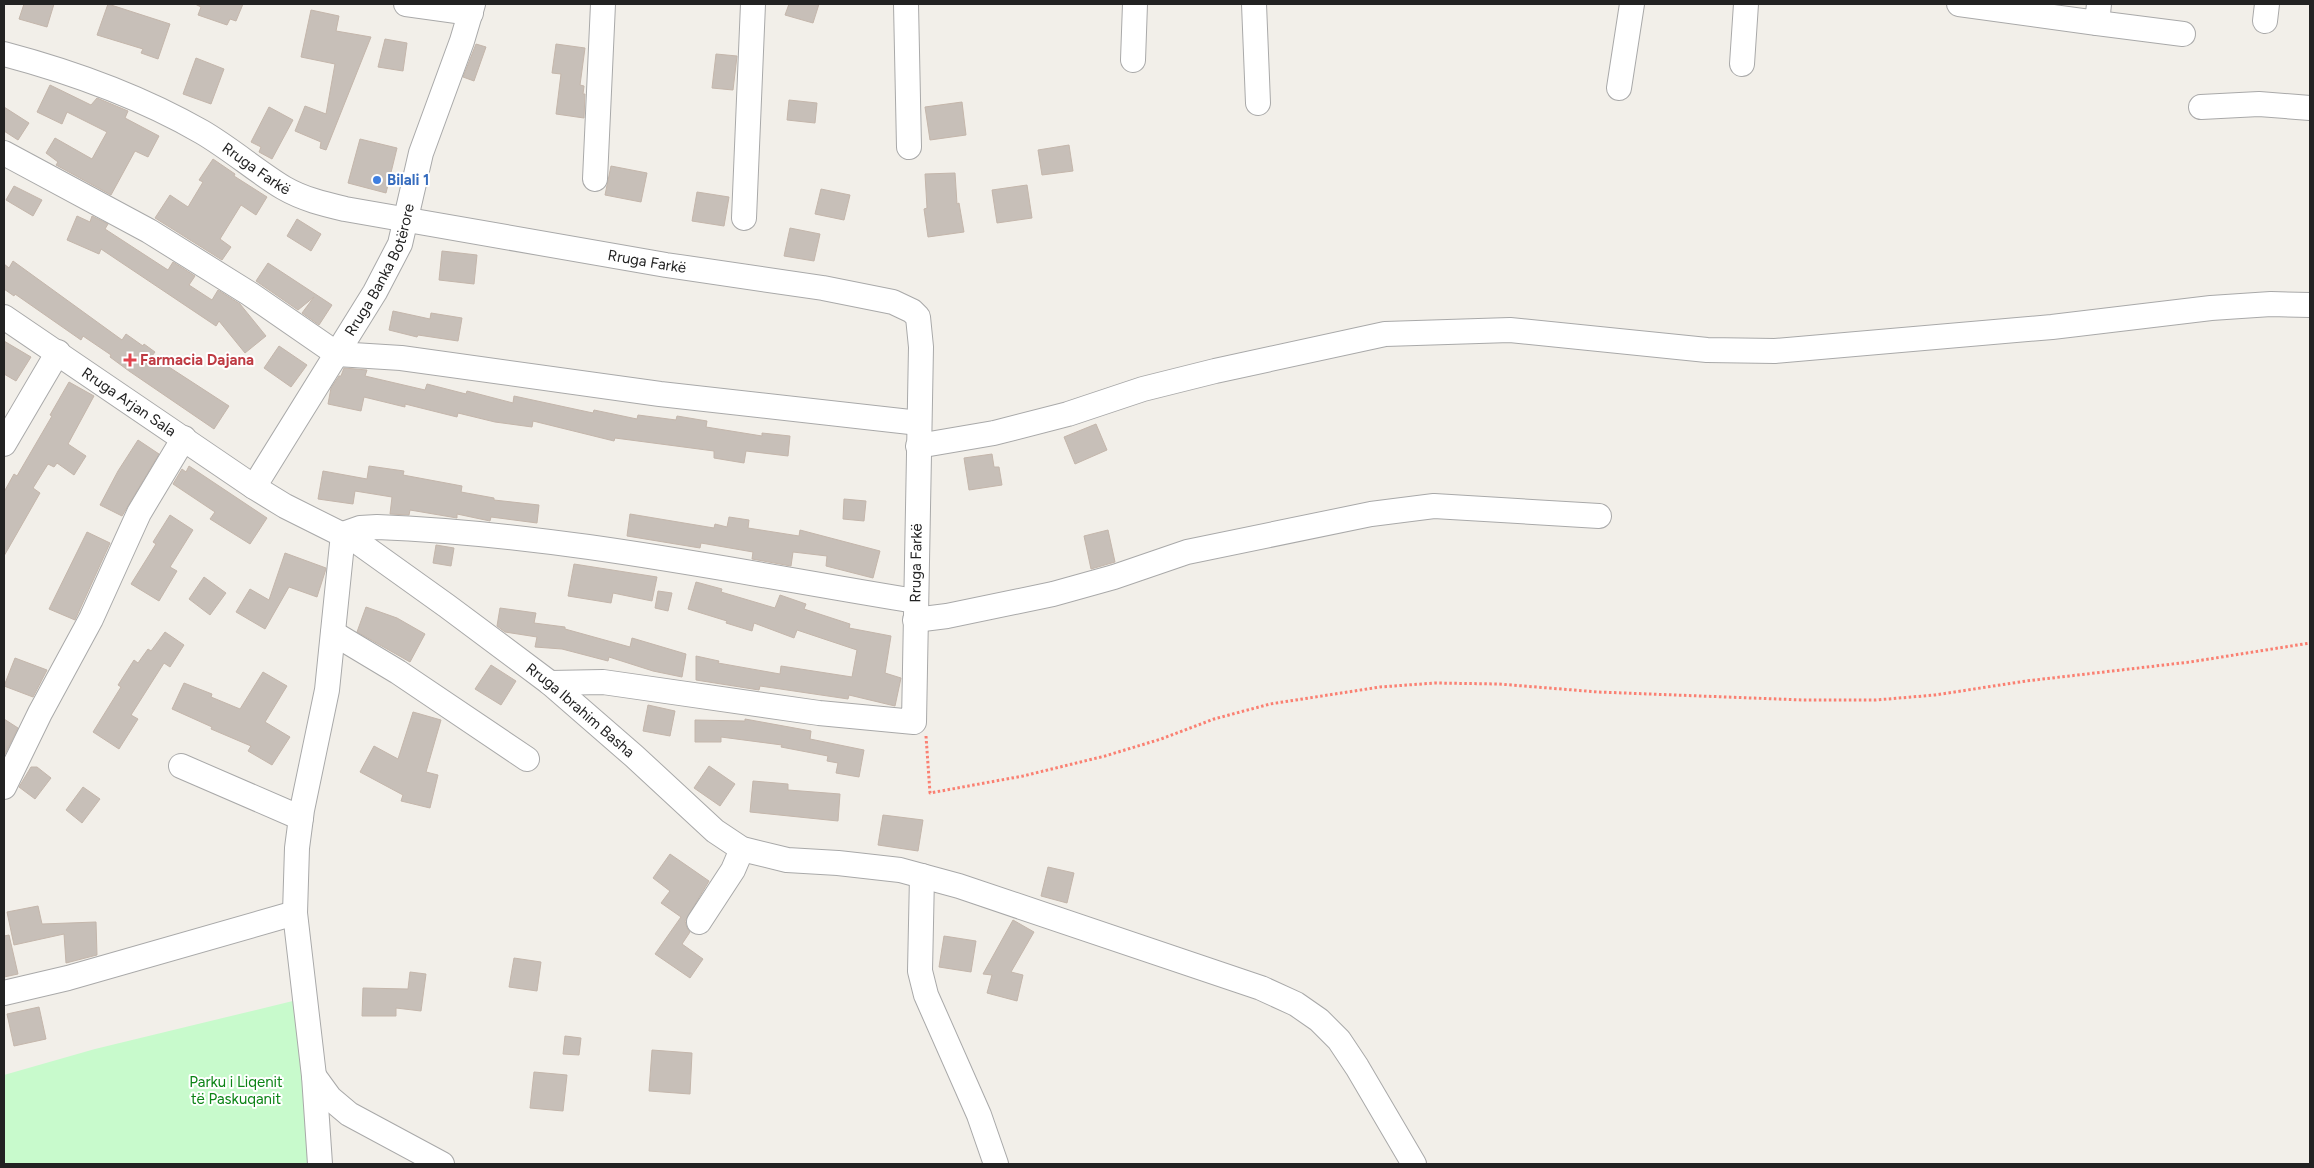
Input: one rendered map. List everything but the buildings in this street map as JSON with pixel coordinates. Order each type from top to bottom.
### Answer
[{"type":"street","points":[[406,4],[472,9]]},
{"type":"street","points":[[595,179],[603,4]]},
{"type":"street","points":[[744,218],[753,4]]},
{"type":"street","points":[[906,4],[909,147]]},
{"type":"street","points":[[1134,60],[1135,4]]},
{"type":"street","points":[[1254,4],[1258,103]]},
{"type":"street","points":[[1619,88],[1632,4]]},
{"type":"street","points":[[1742,64],[1746,4]]},
{"type":"street","points":[[1959,4],[2098,14],[2183,34]]},
{"type":"street","name":"Rruga Banka Botërore","points":[[254,487],[337,354],[389,267],[400,244],[408,219],[421,153],[472,9]]},
{"type":"street","name":"Rruga Farkë","points":[[4,54],[106,87],[152,106],[202,132],[285,188],[310,200],[345,209],[666,265],[823,288],[872,297],[904,306],[918,317],[920,329],[914,722]]},
{"type":"street","points":[[2201,107],[2259,104],[2310,108]]},
{"type":"street","points":[[4,152],[149,231],[250,294],[337,354],[401,358],[660,394],[919,435],[994,433],[1068,414],[1214,370],[1385,334],[1431,331],[1510,330],[1707,350],[1775,351],[2052,327],[2219,308],[2271,304],[2310,305]]},
{"type":"street","name":"Rruga Arjan Sala","points":[[4,317],[254,487]]},
{"type":"street","points":[[4,444],[58,352]]},
{"type":"street","points":[[4,787],[40,713],[91,619],[115,562],[139,513],[184,438]]},
{"type":"street","name":"Rruga Ibrahim Basha","points":[[254,487],[285,506],[343,534],[447,606],[550,683],[634,756],[715,831],[742,849],[787,860],[876,866],[922,876],[1261,988],[1296,1004],[1319,1020],[1339,1040],[1358,1067],[1414,1164]]},
{"type":"street","points":[[320,1164],[314,1076],[295,913],[297,848],[301,818],[327,690],[343,534],[360,528],[376,528],[489,535],[631,553],[915,610],[956,614],[1052,594],[1114,577],[1187,552],[1371,514],[1434,506],[1599,516]]},
{"type":"street","points":[[333,633],[398,672],[527,758]]},
{"type":"street","points":[[550,683],[603,682],[819,713],[914,722]]},
{"type":"street","points":[[181,766],[301,818]]},
{"type":"street","points":[[699,922],[733,870],[742,849]]},
{"type":"street","points":[[922,876],[920,971],[926,995],[979,1115],[996,1164]]},
{"type":"street","points":[[4,993],[68,978],[295,913]]},
{"type":"street","points":[[314,1076],[330,1098],[349,1114],[442,1164]]},
{"type":"path","points":[[914,722],[926,730],[930,793],[1023,776],[1104,756],[1161,740],[1214,719],[1270,704],[1380,687],[1435,682],[1499,684],[1598,692],[1803,700],[1876,700],[1935,695],[2026,681],[2190,662],[2310,643]]},
{"type":"green space","name":"Parku i Liqenit të Paskuqanit","points":[[301,999],[314,1164],[4,1164],[4,1075],[95,1049]]},
{"type":"place","name":"Bilali 1","points":[[377,180]]},
{"type":"place","name":"Farmacia Dajana","points":[[130,360]]}]
